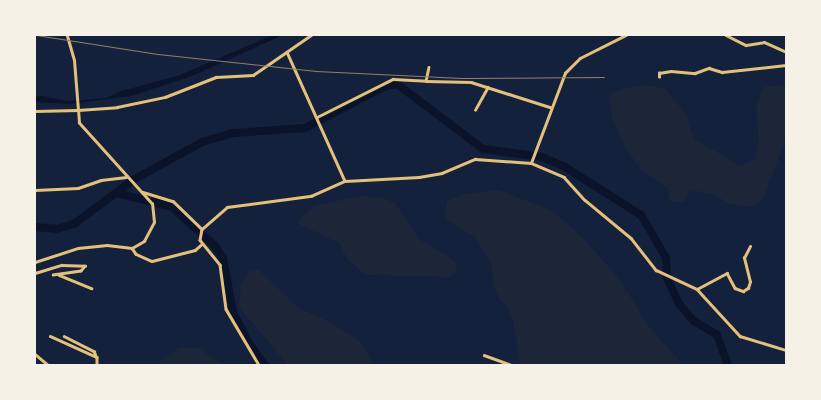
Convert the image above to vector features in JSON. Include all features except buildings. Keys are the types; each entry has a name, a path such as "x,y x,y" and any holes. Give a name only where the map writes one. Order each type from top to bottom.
{"street":[{"path":"35,262 78,248 107,245 132,248 144,241 154,222 152,204 79,122 76,77 67,35"},
{"path":"35,112 117,107 165,97 216,77 254,74 311,35"},
{"path":"531,162 532,154 550,107 573,63 626,35"},
{"path":"726,35 746,45 764,42 786,52"},
{"path":"287,52 345,181"},
{"path":"659,76 659,73 670,71 696,73 709,68 722,72 786,65"},
{"path":"426,80 429,67"},
{"path":"318,118 393,79 471,82 550,107"},
{"path":"475,110 488,87"},
{"path":"202,229 227,207 311,196 345,181 402,179 442,173 475,159 531,162 564,177 585,200 631,238 661,273 697,289 740,336 786,350"},
{"path":"35,190 78,188 101,180 127,178"},
{"path":"142,192 173,201 202,229 203,233 200,240 202,244 217,258 226,309 259,365"},
{"path":"132,248 136,254 152,261 195,250 202,244"},
{"path":"697,289 727,273 735,288 743,291 748,288 744,258 750,246"},
{"path":"35,273 62,265 85,266 81,271 54,276"},
{"path":"58,274 91,288"},
{"path":"50,336 97,358"},
{"path":"64,336 94,351 97,365"},
{"path":"35,354 48,365"},
{"path":"484,355 511,365"}],"shaded area":[{"path":"273,35 283,35 192,76 131,96 71,104 35,102 35,97 42,96 67,101 107,98 118,92 180,75"},
{"path":"786,84 785,141 763,199 752,207 729,204 714,194 691,190 683,203 669,201 668,188 641,170 624,145 612,117 609,94 625,88 646,85 665,89 685,113 694,139 741,166 755,159 759,142 756,107 764,87"},
{"path":"499,190 553,211 585,240 619,279 650,328 683,365 521,365 513,321 507,306 500,300 494,286 492,265 475,237 447,220 445,212 447,201 465,194"},
{"path":"361,196 380,197 395,203 420,240 450,257 457,264 456,272 450,277 366,275 348,260 339,243 299,224 301,217 314,206"},
{"path":"259,270 298,308 328,321 360,341 372,360 371,365 288,365 239,307 241,285 248,272"},
{"path":"179,348 198,348 223,365 155,365"}],"waterway":[{"path":"35,227 56,229 74,224 133,180 202,142 234,133 305,128 383,87 397,84 483,149 542,157 565,167 641,215 666,258 667,278 679,304 694,321 717,335 728,365"},
{"path":"117,193 172,207 216,247 223,258 233,312 248,342 265,365"}],"railway":[{"path":"36,35 158,54 316,71 462,78 604,77"}]}
